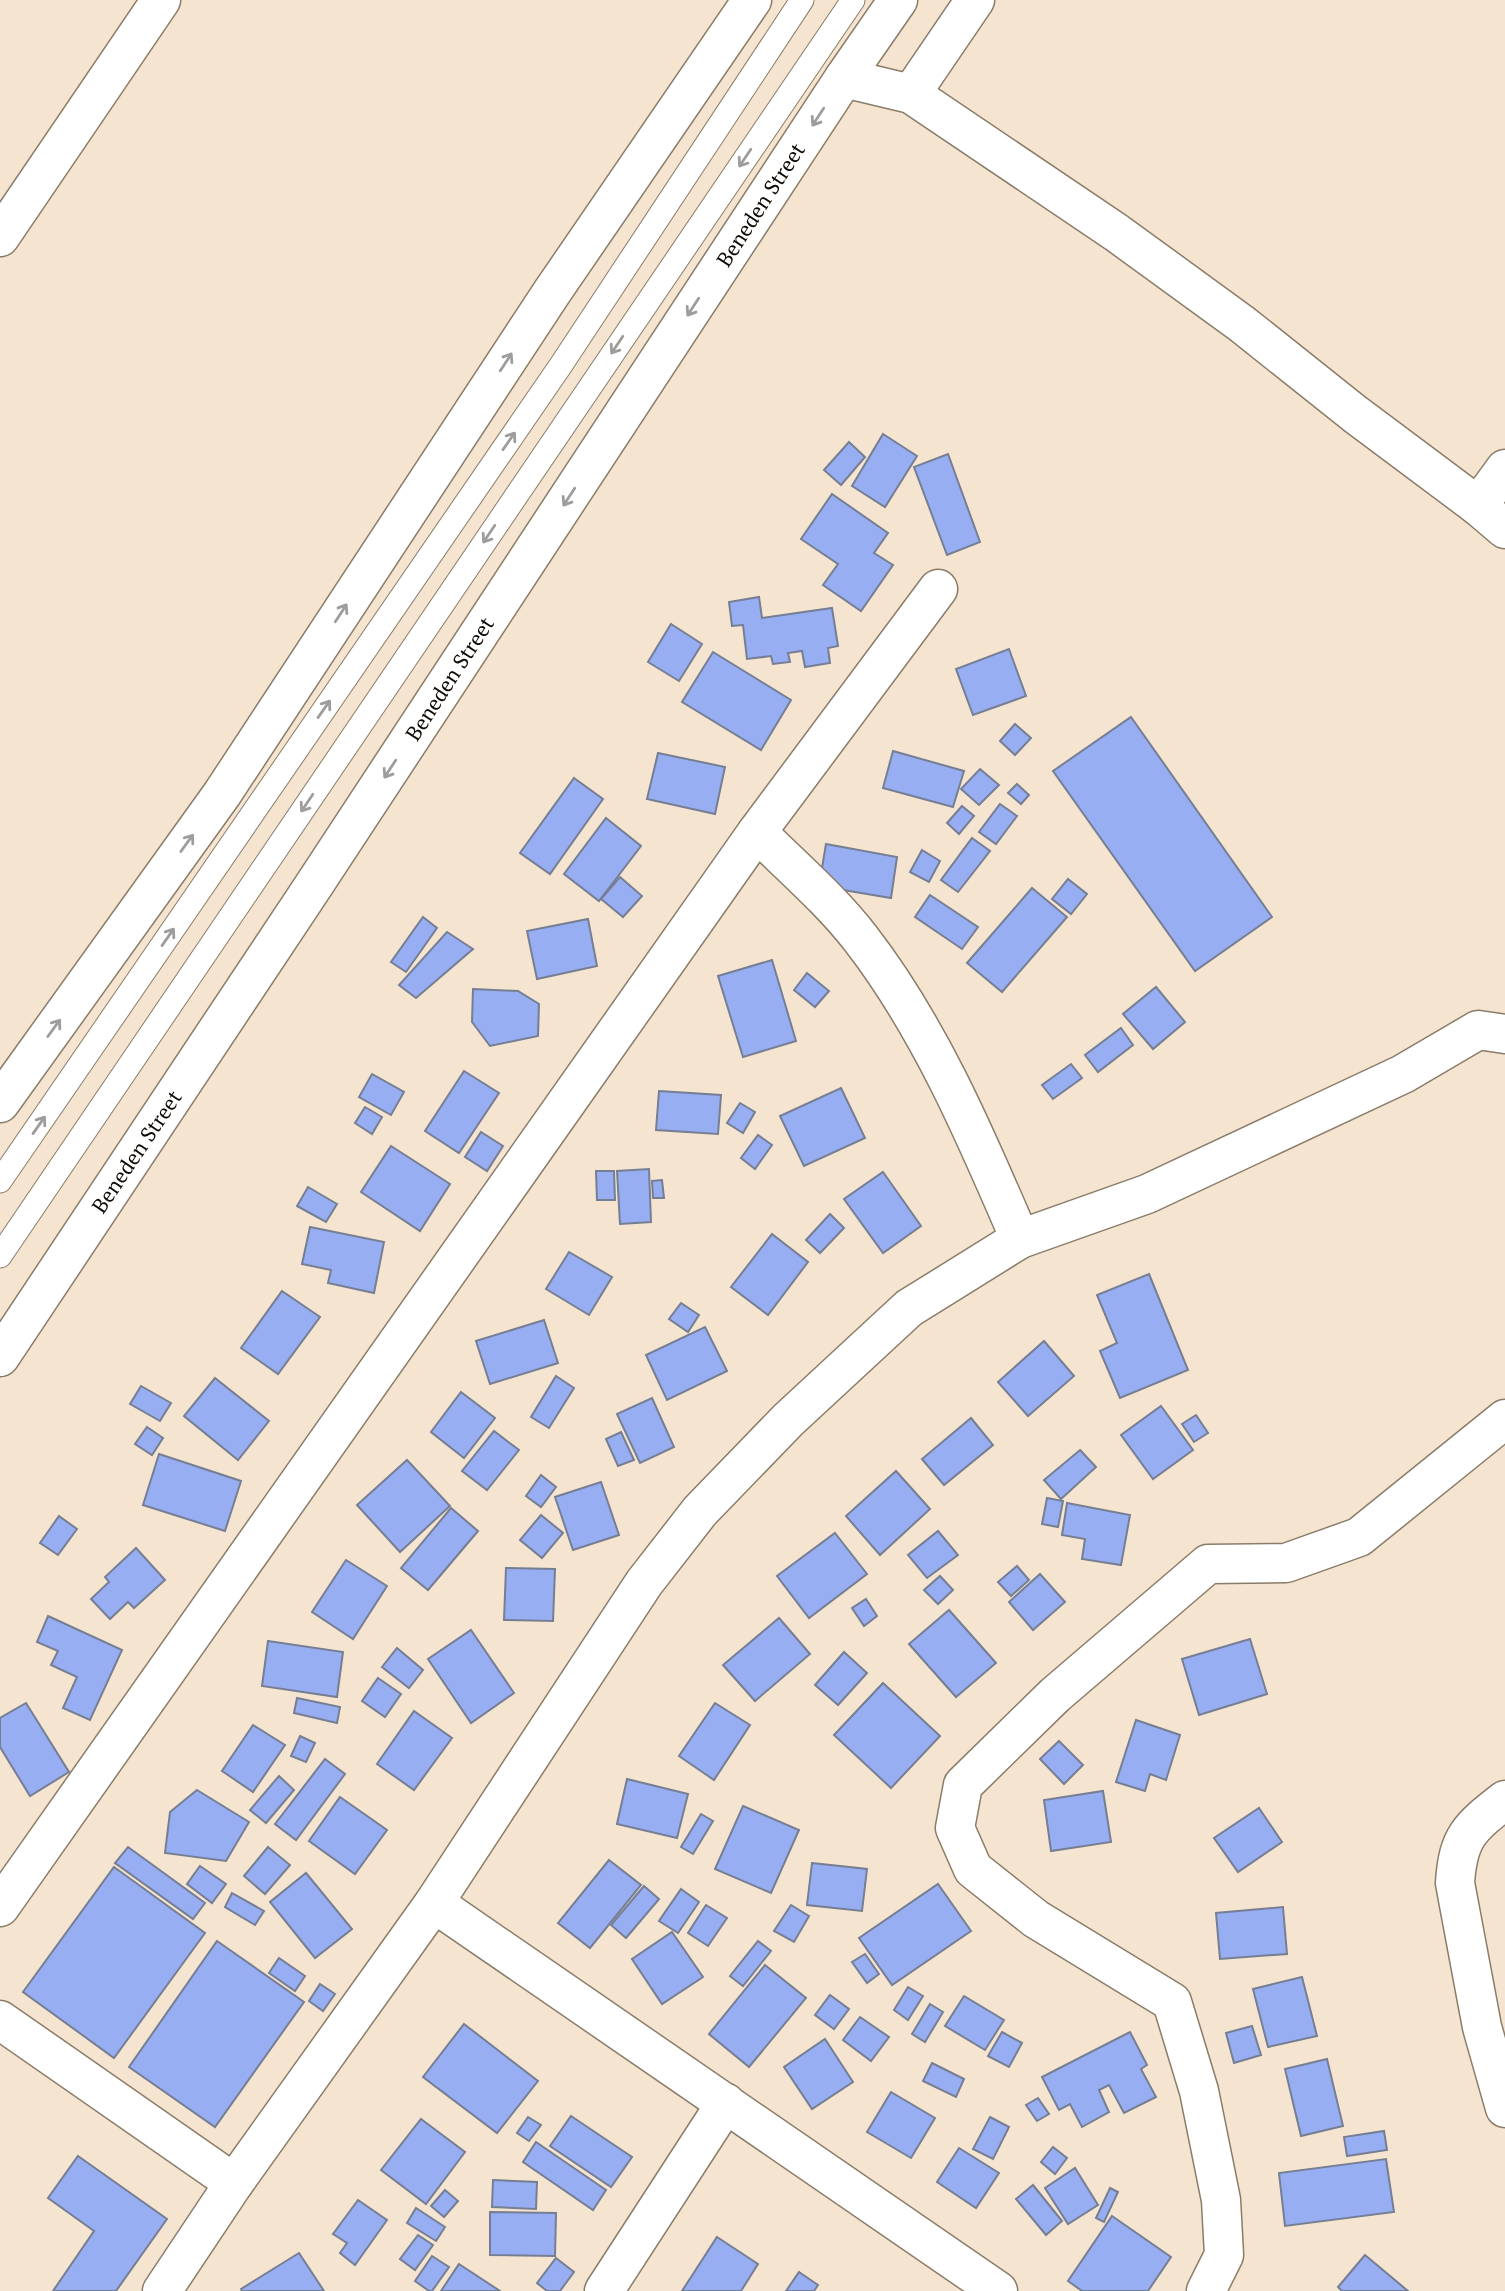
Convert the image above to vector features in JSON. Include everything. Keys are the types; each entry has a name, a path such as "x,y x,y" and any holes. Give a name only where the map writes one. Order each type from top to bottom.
{"street":[{"path":"0,237 161,0"},
{"path":"0,1103 222,794 552,292 752,0"},
{"name":"Beneden Street","path":"0,1357 898,0"},
{"path":"911,94 975,0"},
{"path":"844,78 911,94 1117,233 1242,324 1355,414 1492,517 1505,469"},
{"path":"0,1907 757,832 938,589"},
{"path":"757,832 831,904 888,976 973,1131 1020,1239"},
{"path":"162,2291 234,2183 433,1903 644,1583 700,1511 788,1420 909,1308 1020,1239 1147,1194 1403,1074 1478,1030 1505,1034"},
{"path":"1206,2291 1224,2255 1221,2200 1199,2091 1172,2002 1037,1919 973,1869 955,1828 963,1785 1055,1695 1208,1564 1286,1563 1359,1537 1505,1419"},
{"path":"1505,1800 1477,1822 1464,1838 1456,1864 1455,1883 1482,2027 1505,2108"},
{"path":"433,1903 998,2291"},
{"path":"0,2020 234,2183"},
{"path":"604,2291 726,2103"}],"lane":[{"path":"0,1181 561,365 802,0"},
{"path":"0,1256 853,0"}],"building":[{"path":"883,434 917,456 885,507 852,486"},
{"path":"849,442 865,457 841,485 824,470"},
{"path":"948,454 980,542 947,555 914,467"},
{"path":"832,494 888,533 874,553 893,565 861,611 823,585 838,564 801,539"},
{"path":"759,597 762,618 832,608 838,646 828,648 830,663 805,667 802,651 788,653 790,662 773,664 771,656 747,659 743,625 732,626 729,602"},
{"path":"671,624 702,644 679,681 648,662"},
{"path":"1009,649 1026,696 973,715 956,669"},
{"path":"713,652 791,700 761,750 682,702"},
{"path":"1131,717 1272,917 1195,971 1053,771"},
{"path":"1015,724 1031,738 1015,755 1000,741"},
{"path":"893,751 964,771 953,807 883,788"},
{"path":"658,753 725,767 715,814 647,799"},
{"path":"980,769 999,785 979,805 961,789"},
{"path":"574,778 603,799 550,874 520,853"},
{"path":"1017,784 1029,795 1021,804 1008,793"},
{"path":"1000,804 1017,816 996,844 979,832"},
{"path":"962,806 974,816 959,834 947,823"},
{"path":"606,818 641,846 599,901 564,874"},
{"path":"972,838 990,851 958,892 941,880"},
{"path":"826,844 897,857 891,898 819,886"},
{"path":"922,850 940,861 929,882 910,872"},
{"path":"620,877 642,896 623,917 601,899"},
{"path":"1068,879 1087,894 1071,914 1052,899"},
{"path":"1032,888 1067,917 1002,992 967,963"},
{"path":"930,895 978,927 962,949 915,917"},
{"path":"423,917 437,928 406,972 391,962"},
{"path":"588,919 597,966 537,979 527,931"},
{"path":"447,932 473,949 416,998 399,985"},
{"path":"772,960 796,1041 743,1057 718,976"},
{"path":"807,973 829,991 815,1007 794,990"},
{"path":"1156,987 1185,1022 1153,1049 1123,1014"},
{"path":"473,989 518,991 539,1004 538,1036 490,1046 472,1022"},
{"path":"1121,1028 1133,1045 1098,1072 1085,1055"},
{"path":"1071,1064 1082,1078 1053,1099 1042,1085"},
{"path":"464,1071 499,1093 459,1153 425,1131"},
{"path":"372,1074 404,1092 391,1115 359,1097"},
{"path":"841,1088 865,1138 804,1166 780,1116"},
{"path":"659,1091 721,1095 718,1134 656,1130"},
{"path":"740,1103 755,1112 743,1133 727,1123"},
{"path":"365,1107 382,1117 372,1134 355,1123"},
{"path":"481,1132 503,1146 487,1171 465,1157"},
{"path":"758,1135 772,1145 755,1169 741,1158"},
{"path":"391,1146 450,1184 420,1231 361,1192"},
{"path":"649,1169 651,1222 620,1224 617,1171"},
{"path":"596,1171 614,1171 615,1200 597,1200"},
{"path":"883,1172 921,1226 883,1253 844,1199"},
{"path":"662,1180 664,1198 653,1198 652,1181"},
{"path":"308,1187 337,1204 326,1222 297,1206"},
{"path":"830,1214 844,1228 820,1253 806,1240"},
{"path":"310,1227 384,1242 374,1293 328,1283 331,1270 302,1264"},
{"path":"772,1234 808,1262 768,1315 731,1287"},
{"path":"569,1252 612,1277 589,1315 546,1289"},
{"path":"1149,1274 1188,1370 1120,1398 1100,1351 1117,1343 1097,1295"},
{"path":"282,1291 320,1317 278,1374 241,1348"},
{"path":"681,1303 699,1315 688,1332 669,1319"},
{"path":"544,1320 558,1363 490,1384 476,1341"},
{"path":"705,1327 727,1371 667,1400 646,1355"},
{"path":"1044,1341 1074,1376 1028,1416 998,1382"},
{"path":"556,1376 574,1388 549,1428 531,1417"},
{"path":"215,1378 269,1421 238,1460 184,1416"},
{"path":"141,1386 171,1403 160,1421 130,1404"},
{"path":"461,1392 495,1418 464,1458 431,1432"},
{"path":"652,1398 674,1447 640,1463 617,1414"},
{"path":"1161,1406 1193,1450 1153,1479 1121,1435"},
{"path":"1196,1415 1208,1433 1194,1442 1182,1424"},
{"path":"971,1418 993,1445 944,1485 922,1459"},
{"path":"147,1427 163,1438 152,1455 135,1444"},
{"path":"494,1431 519,1450 487,1490 462,1471"},
{"path":"621,1432 634,1460 618,1466 606,1439"},
{"path":"1080,1450 1096,1467 1061,1499 1044,1480"},
{"path":"159,1454 241,1481 225,1531 143,1505"},
{"path":"407,1460 450,1506 400,1552 357,1505"},
{"path":"896,1471 930,1509 880,1555 846,1516"},
{"path":"541,1475 556,1487 541,1507 526,1496"},
{"path":"601,1482 619,1535 573,1550 555,1497"},
{"path":"1047,1498 1063,1501 1058,1527 1042,1524"},
{"path":"1067,1503 1130,1515 1121,1565 1082,1559 1085,1539 1062,1535"},
{"path":"451,1508 478,1531 428,1590 401,1568"},
{"path":"541,1515 563,1533 542,1558 520,1540"},
{"path":"59,1516 77,1529 58,1555 40,1543"},
{"path":"938,1531 958,1555 927,1578 908,1555"},
{"path":"835,1533 867,1574 809,1618 777,1576"},
{"path":"136,1548 165,1580 134,1608 128,1602 110,1619 91,1599 109,1582 105,1577"},
{"path":"346,1560 387,1586 353,1639 312,1612"},
{"path":"1017,1566 1029,1580 1011,1596 998,1582"},
{"path":"506,1568 555,1569 553,1621 504,1620"},
{"path":"1040,1574 1065,1602 1033,1630 1009,1602"},
{"path":"940,1576 953,1590 938,1604 924,1590"},
{"path":"866,1599 877,1616 864,1626 852,1608"},
{"path":"949,1610 996,1663 956,1697 909,1644"},
{"path":"48,1616 122,1650 90,1720 63,1708 77,1677 51,1665 58,1651 37,1642"},
{"path":"779,1618 810,1654 755,1701 723,1665"},
{"path":"471,1630 514,1693 471,1723 428,1659"},
{"path":"1250,1639 1267,1694 1199,1715 1182,1659"},
{"path":"268,1641 343,1652 337,1697 262,1686"},
{"path":"397,1648 423,1670 409,1688 382,1667"},
{"path":"844,1652 867,1673 838,1705 815,1685"},
{"path":"378,1678 401,1694 385,1717 362,1701"},
{"path":"883,1683 940,1736 891,1788 834,1735"},
{"path":"297,1698 340,1707 337,1723 294,1713"},
{"path":"26,1703 69,1772 30,1796 0,1747 0,1718"},
{"path":"715,1703 750,1725 714,1780 679,1756"},
{"path":"414,1711 452,1738 414,1790 377,1764"},
{"path":"1136,1720 1180,1735 1166,1780 1150,1774 1145,1791 1116,1782"},
{"path":"253,1725 285,1745 253,1792 222,1771"},
{"path":"300,1736 315,1743 306,1762 291,1756"},
{"path":"1059,1741 1083,1765 1064,1784 1040,1759"},
{"path":"325,1759 345,1774 296,1840 275,1824"},
{"path":"279,1776 294,1790 266,1823 250,1810"},
{"path":"627,1779 688,1794 677,1838 617,1824"},
{"path":"197,1790 249,1822 226,1861 165,1853 170,1812"},
{"path":"1103,1791 1111,1842 1051,1851 1044,1800"},
{"path":"340,1797 387,1830 355,1874 309,1841"},
{"path":"743,1806 799,1830 771,1893 715,1869"},
{"path":"1259,1808 1282,1842 1238,1872 1214,1838"},
{"path":"701,1814 713,1821 693,1854 681,1847"},
{"path":"128,1847 205,1903 193,1919 115,1863"},
{"path":"268,1847 290,1865 265,1894 244,1876"},
{"path":"609,1860 641,1885 590,1948 558,1923"},
{"path":"812,1863 867,1869 862,1911 807,1905"},
{"path":"200,1866 226,1884 212,1903 187,1884"},
{"path":"114,1867 205,1933 114,2058 23,1992"},
{"path":"306,1873 352,1929 315,1958 270,1902"},
{"path":"938,1884 971,1931 892,1985 859,1938"},
{"path":"644,1886 659,1899 626,1938 611,1925"},
{"path":"681,1889 699,1902 678,1933 659,1921"},
{"path":"232,1893 264,1911 255,1925 225,1907"},
{"path":"706,1905 727,1918 708,1946 688,1933"},
{"path":"791,1905 809,1916 794,1942 774,1931"},
{"path":"1283,1907 1287,1954 1220,1959 1216,1913"},
{"path":"672,1932 703,1977 662,2004 632,1959"},
{"path":"217,1941 304,2002 215,2127 129,2067"},
{"path":"758,1941 771,1951 743,1986 730,1976"},
{"path":"865,1954 879,1974 867,1983 852,1962"},
{"path":"279,1958 305,1976 295,1991 269,1973"},
{"path":"765,1965 806,1998 749,2067 709,2034"},
{"path":"1302,1977 1317,2036 1268,2047 1253,1989"},
{"path":"320,1984 335,1994 323,2011 309,2001"},
{"path":"908,1987 923,1996 908,2020 894,2010"},
{"path":"830,1995 849,2009 834,2029 815,2015"},
{"path":"964,1996 1004,2020 985,2050 945,2026"},
{"path":"930,2004 943,2012 925,2042 912,2034"},
{"path":"860,2017 889,2037 871,2061 843,2040"},
{"path":"464,2024 538,2081 497,2133 423,2077"},
{"path":"1252,2026 1261,2055 1234,2063 1226,2033"},
{"path":"1002,2032 1022,2043 1009,2067 988,2056"},
{"path":"1130,2032 1147,2065 1141,2069 1156,2097 1124,2113 1109,2085 1099,2090 1109,2112 1082,2127 1070,2104 1059,2110 1042,2077"},
{"path":"825,2039 853,2082 812,2109 784,2067"},
{"path":"1327,2059 1343,2126 1301,2136 1285,2069"},
{"path":"932,2063 964,2079 956,2097 923,2081"},
{"path":"891,2092 935,2118 911,2158 867,2132"},
{"path":"1038,2098 1049,2114 1037,2121 1026,2105"},
{"path":"571,2116 632,2157 611,2187 550,2146"},
{"path":"528,2117 541,2125 529,2141 517,2133"},
{"path":"990,2117 1009,2127 993,2159 973,2149"},
{"path":"421,2119 465,2152 426,2204 381,2170"},
{"path":"1384,2131 1387,2150 1347,2156 1344,2137"},
{"path":"536,2142 606,2190 593,2210 523,2162"},
{"path":"1053,2147 1067,2158 1055,2174 1041,2162"},
{"path":"959,2148 999,2173 976,2208 937,2182"},
{"path":"78,2156 167,2219 116,2291 53,2291 94,2231 48,2198"},
{"path":"1386,2159 1394,2212 1285,2226 1279,2173"},
{"path":"1075,2168 1098,2205 1068,2224 1045,2188"},
{"path":"493,2180 537,2182 536,2209 492,2207"},
{"path":"1033,2185 1062,2221 1046,2235 1016,2199"},
{"path":"1110,2188 1118,2192 1104,2222 1096,2218"},
{"path":"445,2190 458,2201 444,2217 431,2206"},
{"path":"358,2200 387,2220 355,2265 340,2253 347,2243 333,2234"},
{"path":"416,2208 445,2227 436,2241 407,2223"},
{"path":"490,2212 556,2213 555,2256 490,2255"},
{"path":"1112,2216 1171,2257 1148,2291 1082,2291 1068,2281"},
{"path":"418,2235 433,2245 415,2270 400,2259"},
{"path":"717,2237 758,2264 741,2291 682,2291"},
{"path":"299,2253 324,2291 242,2291 241,2289"},
{"path":"1365,2255 1408,2291 1342,2291 1338,2287"},
{"path":"432,2256 449,2267 432,2291 429,2291 415,2281"},
{"path":"556,2258 574,2272 560,2291 547,2291 537,2283"},
{"path":"459,2264 500,2291 441,2291"},
{"path":"799,2272 818,2285 814,2291 786,2291"}]}
